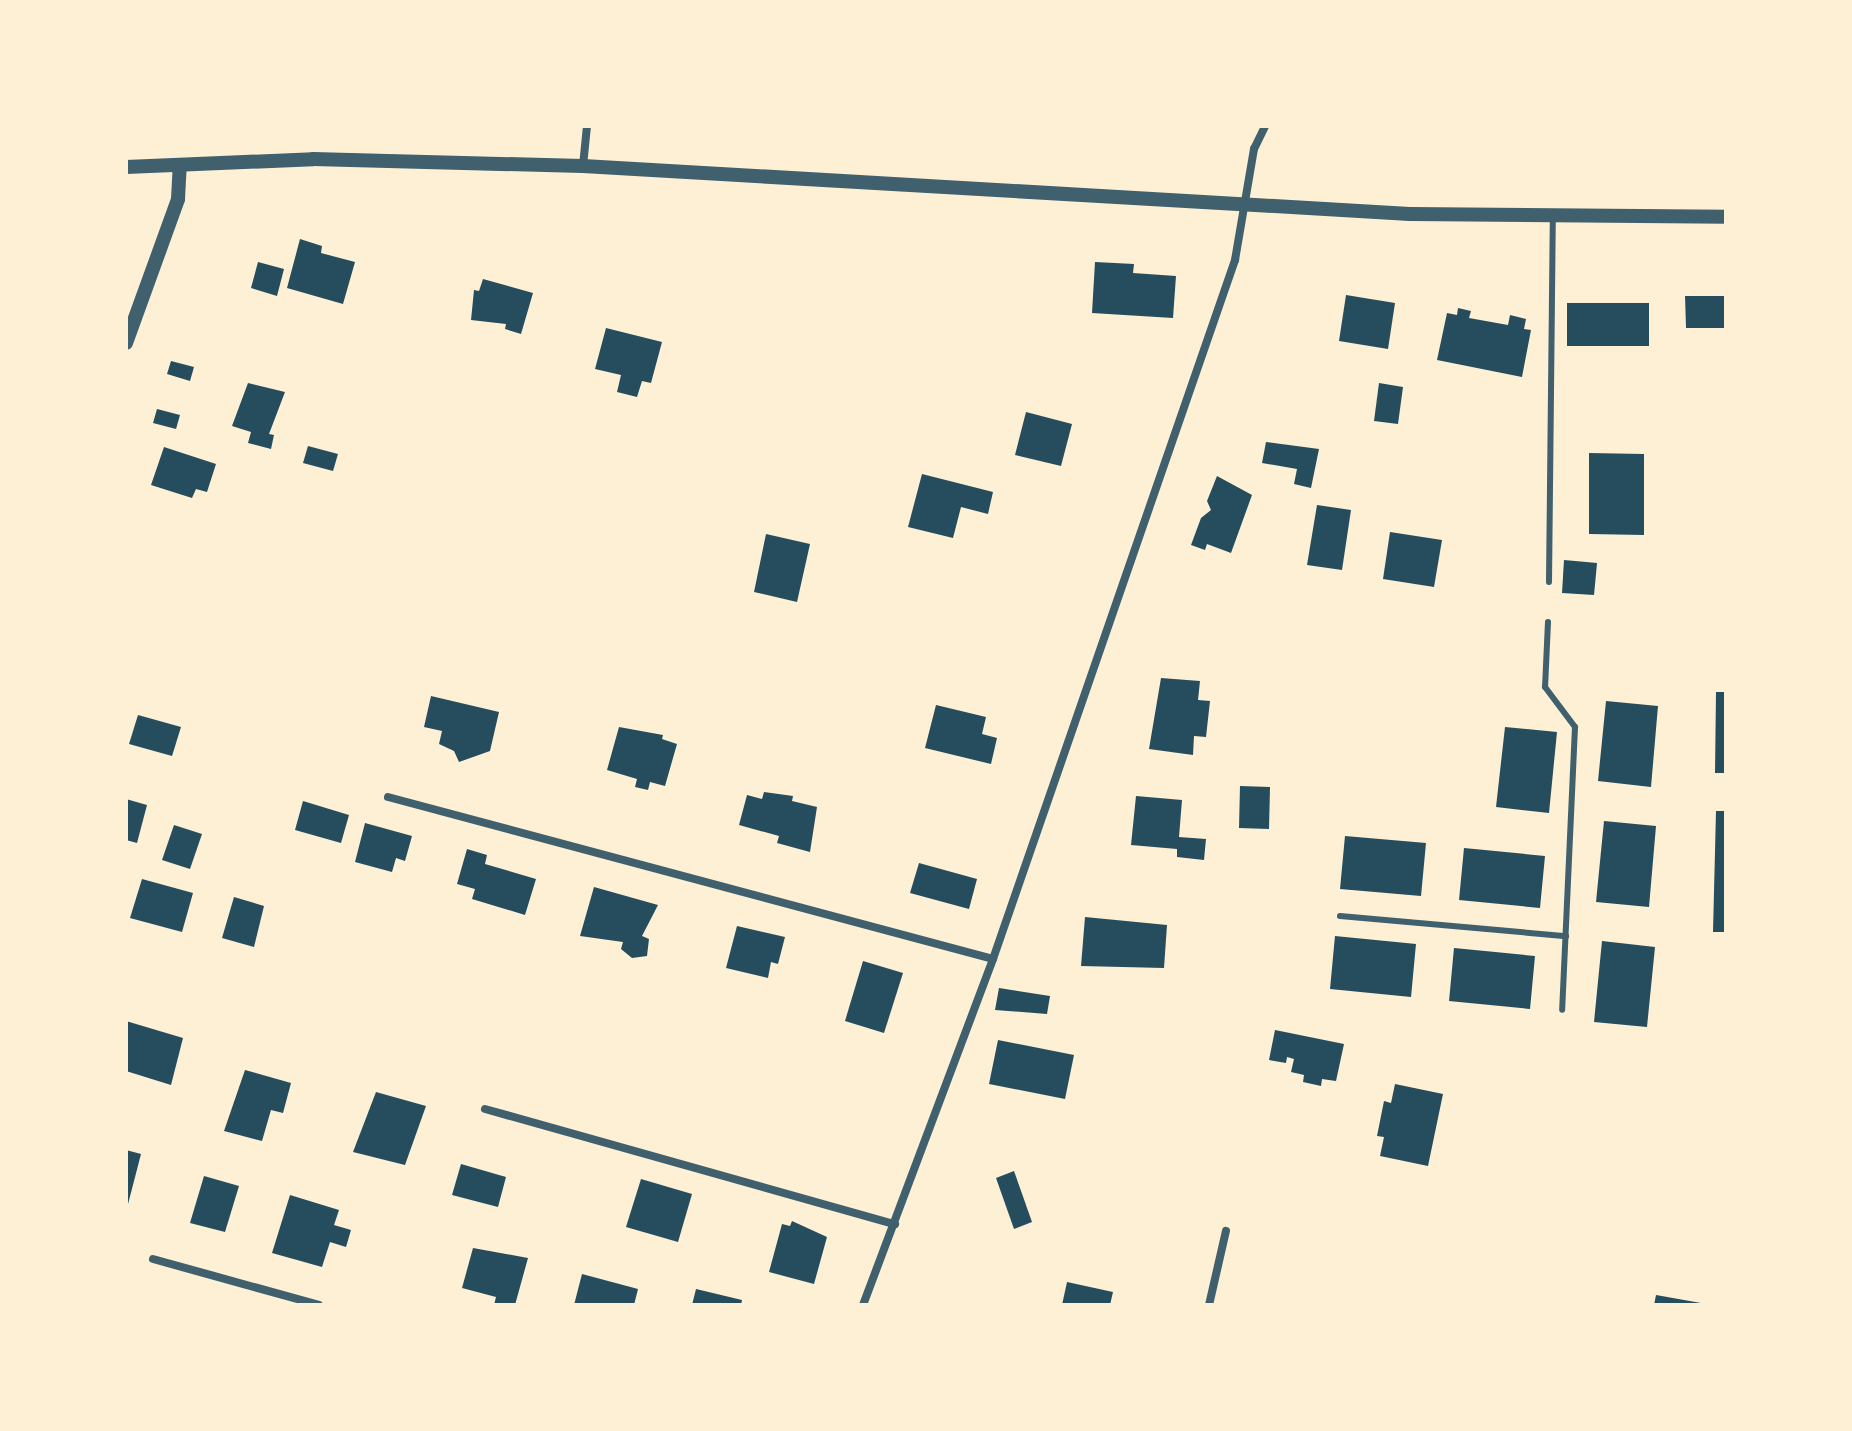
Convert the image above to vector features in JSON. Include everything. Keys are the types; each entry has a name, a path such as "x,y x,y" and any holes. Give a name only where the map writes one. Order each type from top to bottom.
{"street":[{"path":"583,166 587,126"},
{"path":"863,1305 993,959 1235,260 1247,207 1254,149 1265,126"},
{"path":"126,167 313,159 583,166 1247,207 1553,218 1726,217"},
{"path":"126,343 178,199 180,165"},
{"path":"388,797 993,959"},
{"path":"485,1109 895,1224"},
{"path":"1209,1305 1226,1231"},
{"path":"153,1259 319,1305"}],"lane":[{"path":"1549,582 1553,218"},
{"path":"1548,622 1545,687 1575,727 1562,1010"},
{"path":"1340,916 1566,936"}],"building":[{"path":"300,239 322,246 321,253 355,262 343,304 287,288"},
{"path":"258,262 284,269 277,296 251,288"},
{"path":"1095,262 1134,264 1133,273 1176,276 1173,318 1092,313"},
{"path":"483,279 533,293 521,334 505,329 506,324 471,320 474,290 479,291"},
{"path":"1346,295 1395,303 1388,349 1339,341"},
{"path":"1685,296 1726,296 1726,328 1686,328"},
{"path":"1567,303 1649,303 1649,346 1567,346"},
{"path":"1458,308 1471,311 1469,318 1508,325 1510,315 1526,319 1524,329 1531,330 1522,377 1437,360 1447,313 1457,315"},
{"path":"606,328 662,342 651,383 642,381 637,397 617,392 621,375 595,369"},
{"path":"171,361 194,367 190,381 167,374"},
{"path":"248,383 285,392 269,434 274,435 271,449 248,443 251,432 232,426"},
{"path":"1379,383 1403,387 1398,424 1374,421"},
{"path":"157,409 180,415 176,429 153,423"},
{"path":"1026,412 1072,424 1061,466 1015,455"},
{"path":"1266,442 1319,449 1311,488 1294,484 1297,469 1262,463"},
{"path":"308,446 338,454 333,471 303,463"},
{"path":"164,447 216,464 207,492 196,489 192,498 151,485"},
{"path":"1589,453 1644,454 1644,535 1589,534"},
{"path":"922,474 993,492 988,514 961,507 953,538 908,527"},
{"path":"1217,476 1252,495 1231,553 1207,544 1205,550 1191,545 1201,518 1211,510 1207,501"},
{"path":"1317,505 1351,510 1342,570 1307,565"},
{"path":"1390,532 1442,540 1434,587 1383,579"},
{"path":"766,534 810,544 797,602 754,592"},
{"path":"1564,560 1597,563 1594,595 1562,593"},
{"path":"1161,678 1200,681 1198,700 1210,701 1206,737 1194,736 1193,755 1149,749"},
{"path":"1716,692 1726,692 1726,773 1715,773"},
{"path":"431,696 499,712 490,751 459,762 454,751 439,744 442,731 424,727"},
{"path":"1606,701 1658,706 1651,787 1598,781"},
{"path":"936,705 986,717 982,734 997,738 991,764 925,748"},
{"path":"138,715 181,727 172,756 129,744"},
{"path":"619,727 663,735 662,739 677,744 665,786 650,782 648,790 635,787 637,779 607,770"},
{"path":"1505,727 1557,732 1549,813 1496,807"},
{"path":"1240,786 1270,787 1269,829 1239,828"},
{"path":"764,792 793,796 792,801 817,807 810,852 777,843 779,836 739,825 747,795 762,799"},
{"path":"1136,796 1182,800 1179,837 1206,839 1204,860 1177,857 1177,849 1131,845"},
{"path":"126,799 147,805 137,843 126,840"},
{"path":"303,801 349,815 341,843 295,830"},
{"path":"1716,811 1726,811 1726,932 1713,932"},
{"path":"1604,821 1656,826 1649,907 1596,902"},
{"path":"365,823 412,836 405,861 396,858 392,872 355,862"},
{"path":"174,825 202,834 190,869 162,860"},
{"path":"1345,836 1426,843 1421,896 1340,889"},
{"path":"1464,848 1545,856 1540,908 1459,900"},
{"path":"467,849 487,855 485,864 536,879 525,915 472,899 475,889 457,884"},
{"path":"919,863 977,879 969,909 910,893"},
{"path":"142,879 193,893 182,932 130,918"},
{"path":"594,887 658,905 642,936 649,939 647,956 632,958 621,949 623,942 580,936"},
{"path":"234,897 264,906 254,947 222,938"},
{"path":"1085,917 1167,925 1164,968 1081,966"},
{"path":"737,926 785,937 778,964 771,962 768,978 726,968"},
{"path":"1335,936 1416,944 1411,997 1330,989"},
{"path":"1602,941 1655,947 1647,1027 1594,1022"},
{"path":"1454,948 1535,956 1530,1009 1449,1001"},
{"path":"863,961 903,973 884,1033 845,1021"},
{"path":"999,988 1050,996 1047,1014 995,1010"},
{"path":"126,1021 183,1038 171,1085 126,1071"},
{"path":"1275,1030 1344,1044 1336,1081 1322,1079 1321,1086 1303,1082 1304,1075 1291,1072 1294,1059 1287,1057 1286,1063 1269,1060"},
{"path":"998,1040 1074,1055 1065,1099 989,1084"},
{"path":"245,1070 291,1083 283,1113 271,1110 262,1141 224,1131"},
{"path":"1395,1084 1443,1094 1428,1166 1380,1156 1384,1137 1377,1136 1384,1101 1391,1103"},
{"path":"376,1092 426,1106 405,1165 353,1152"},
{"path":"126,1150 141,1154 127,1208 126,1208"},
{"path":"461,1164 506,1177 498,1207 452,1195"},
{"path":"1014,1171 1032,1222 1014,1229 996,1178"},
{"path":"204,1176 239,1186 225,1232 190,1223"},
{"path":"641,1179 692,1194 678,1242 626,1227"},
{"path":"290,1195 339,1210 334,1225 351,1230 346,1247 330,1242 322,1267 272,1253"},
{"path":"792,1221 827,1237 814,1284 769,1272 782,1224 790,1226"},
{"path":"473,1248 528,1258 515,1305 494,1305 496,1297 462,1288"},
{"path":"582,1274 638,1289 634,1305 574,1305"},
{"path":"1067,1282 1113,1292 1110,1305 1062,1305"},
{"path":"696,1289 742,1300 741,1305 692,1305"},
{"path":"1656,1295 1701,1303 1701,1305 1654,1305"}]}
